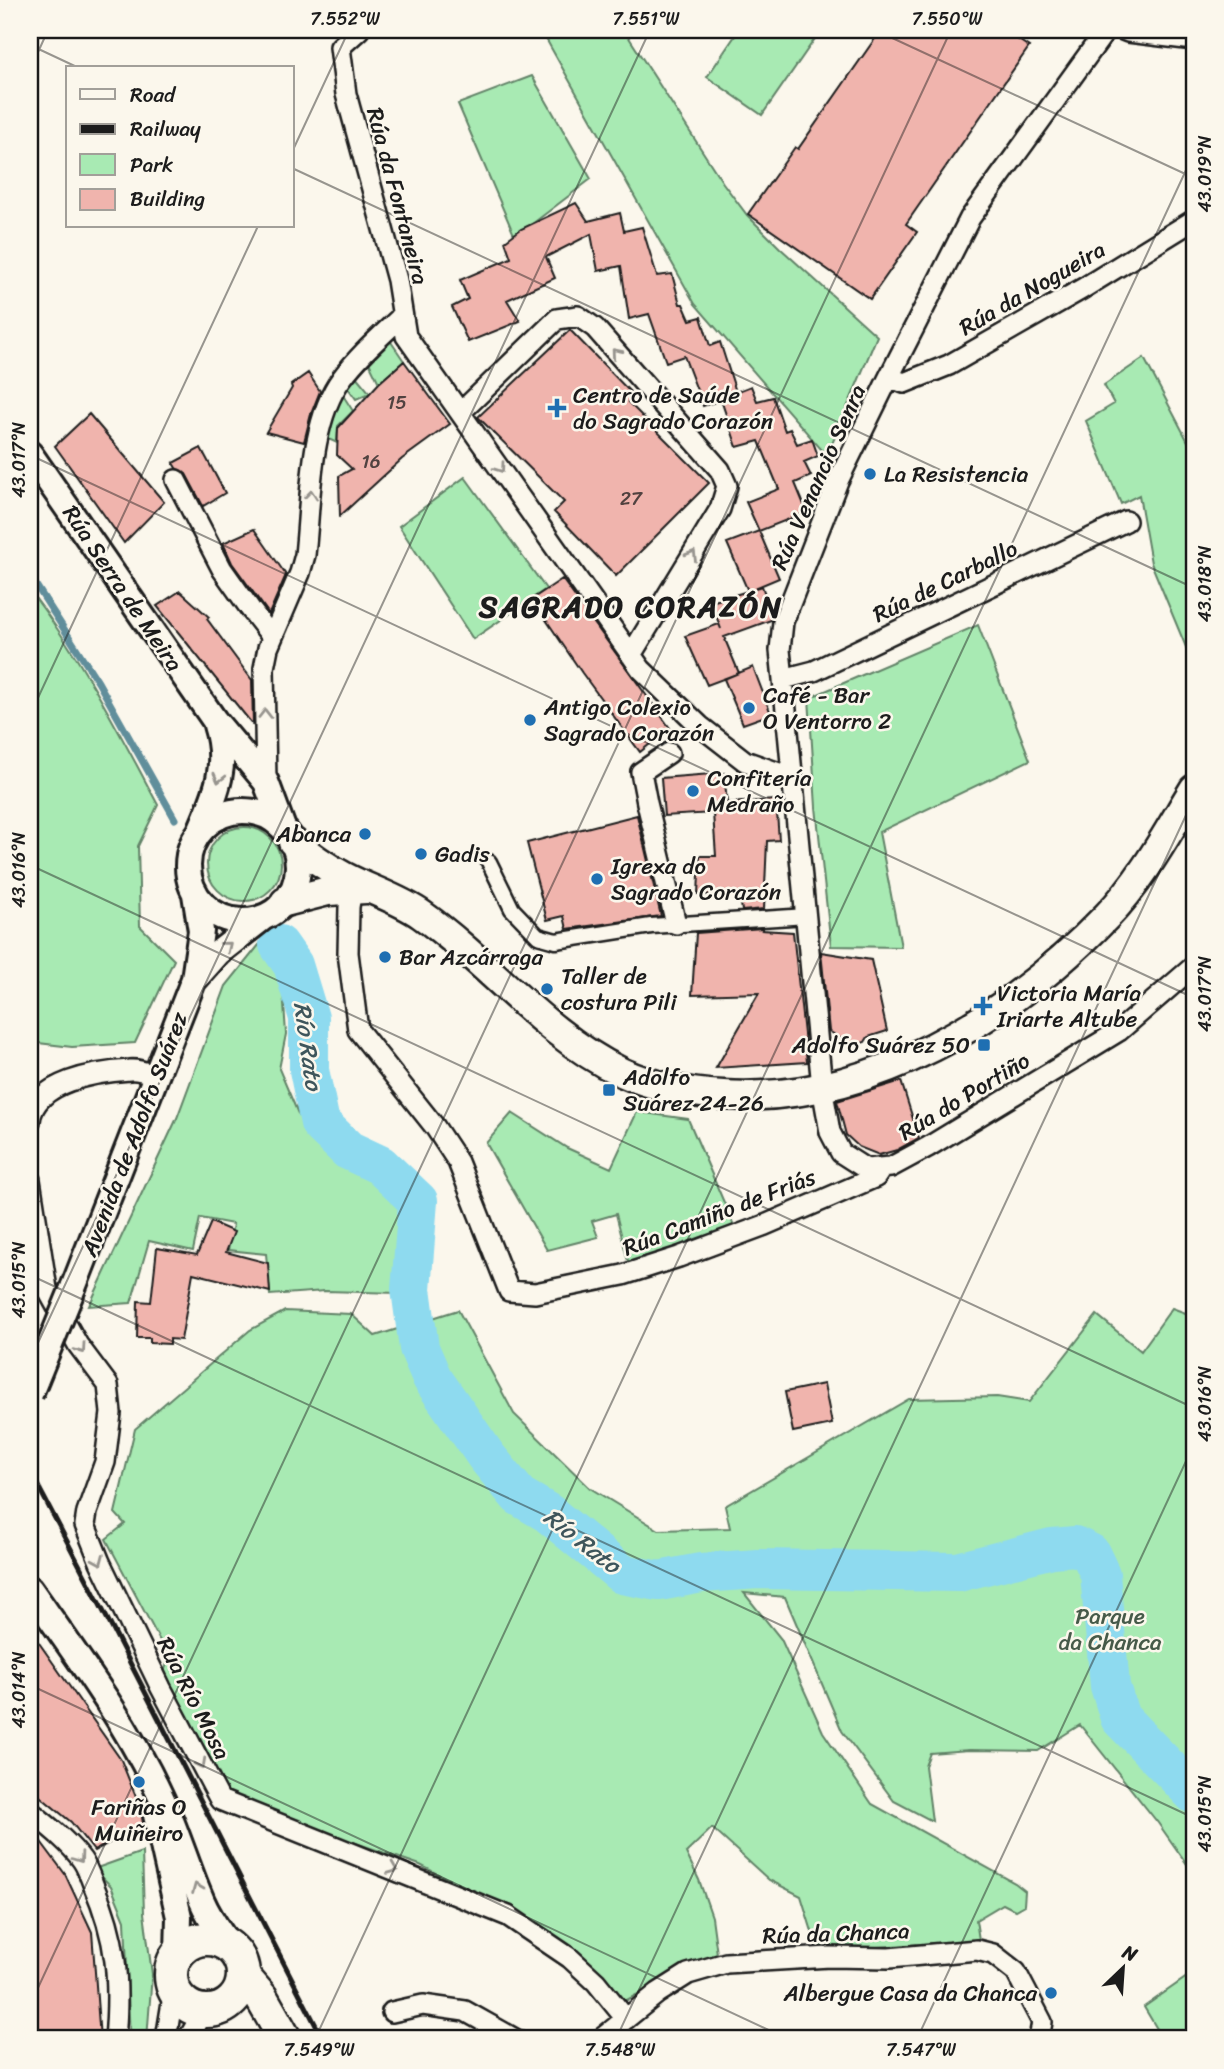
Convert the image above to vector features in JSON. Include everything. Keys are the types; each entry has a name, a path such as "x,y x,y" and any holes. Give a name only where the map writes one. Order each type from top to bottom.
{"main road":[{"path":"288,835 321,863 364,890 422,915 452,937 541,1018 582,1050 620,1071 662,1087 703,1094 774,1095 822,1087 896,1063 940,1043 1023,991 1108,915 1140,877 1194,789"},
{"name":"Avenida de Adolfo Suárez","path":"274,910 320,892 364,890"},
{"path":"214,2009 237,1994 243,1976 240,1960 230,1947 212,1939 203,1939 178,1952 171,1970 174,1990 186,2005 249,2016 277,2039"},
{"path":"243,1976 261,1997 285,2039"}],"street":[{"name":"Rúa da Fontaneira","path":"266,782 264,668 268,648 305,555 318,432 332,393 341,379 364,352 402,316 397,280 346,94 340,47 359,30"},
{"name":"Rúa Venancio Senra","path":"822,1087 780,650 783,622 838,481 971,218 1106,30"},
{"path":"1123,30 1194,40"},
{"name":"Rúa da Nogueira","path":"889,377 904,383 939,370 1082,289 1194,220"},
{"path":"402,316 406,336 641,669 699,726 745,761 793,778"},
{"path":"461,412 557,320 578,316 595,328 720,470 727,486 720,509 631,655"},
{"name":"Rúa Serra de Meira","path":"30,454 215,721 266,782 288,835"},
{"path":"176,480 222,569 272,637"},
{"name":"Rúa de Carballo","path":"783,679 814,671 1126,521"},
{"name":"Rúa Serra de Meira","path":"199,833 215,794 223,763 222,744 215,721"},
{"path":"669,753 641,772 676,924"},
{"path":"240,811 256,812 270,818 288,835 298,857 298,873 294,889 274,910 248,921 233,920 218,916 205,907 195,894 189,879 191,847 199,833 213,819 240,811"},
{"path":"489,862 512,909 538,936 556,942 651,926 807,916"},
{"name":"Rúa Camiño de Friás","path":"364,890 349,907 348,953 358,1030 435,1127 458,1162 509,1291 535,1293 623,1275 679,1257 765,1225 876,1177 882,1168"},
{"name":"Avenida de Adolfo Suárez","path":"30,1394 194,979 201,931 195,894"},
{"name":"Avenida de Adolfo Suárez","path":"194,979 218,953 274,910"},
{"name":"Rúa do Portiño","path":"822,1087 830,1132 841,1153 866,1169 891,1167 1119,1031 1194,967"},
{"path":"30,1121 30,1115 45,1094 67,1080 130,1070 157,1076"},
{"name":"Rúa Río Mosa","path":"30,1181 47,1289 78,1345 108,1385 111,1413 105,1462 85,1525 161,1688 220,1800 508,1916 570,1958 596,1982 626,2019"},
{"path":"30,1589 104,1695 143,1764 180,1840 203,1904 230,1947"},
{"path":"143,1764 179,1917 178,1952"},
{"path":"30,1811 63,1839 83,1861 99,1897 114,1948 118,1989 115,2039"},
{"name":"Rúa da Chanca","path":"601,2039 658,1993 688,1974 726,1963 830,1957 889,1958 977,1950 993,1954 1016,1972 1042,2022 1040,2039"},
{"path":"166,2039 174,1990"},
{"path":"391,2012 423,2005 465,2011 515,2039"},
{"path":"188,2039 214,2009"}],"green space":[{"path":"541,30 630,30 626,33 723,183 747,215 877,336 827,456 695,304"},
{"path":"739,30 821,30 762,115 707,77"},
{"path":"532,76 591,179 515,237 458,104"},
{"path":"385,333 404,361 379,383 364,352"},
{"path":"1144,358 1194,453 1194,642 1188,652 1151,563 1139,495 1121,504 1086,421 1114,404 1104,385"},
{"path":"350,369 370,393 356,399 341,378"},
{"path":"337,386 353,411 338,426 337,443 324,437"},
{"path":"465,477 546,589 473,639 399,526"},
{"path":"30,591 83,668 158,805 138,846 140,926 174,960 135,1043 72,1047 30,1042"},
{"path":"978,625 1030,760 879,832 901,947 831,946 816,807 809,698"},
{"path":"244,827 265,833 275,843 281,864 275,885 265,895 244,901 223,895 213,885 207,864 213,843 223,833"},
{"path":"263,940 278,952 281,959 286,1034 279,1069 299,1116 392,1182 410,1204 398,1293 325,1291 270,1295 266,1254 228,1250 233,1224 200,1218 193,1251 149,1241 131,1303 89,1306 177,1118 226,986"},
{"path":"637,1112 688,1119 735,1228 629,1265 616,1214 592,1221 598,1237 547,1250 486,1143 512,1113 567,1148 611,1168"},
{"name":"Parque da Chanca","path":"1172,1308 1194,1316 1194,1874 1158,1823 1080,1725 1038,1751 969,1750 930,1753 925,1766 932,1821 894,1801 842,1731 785,1597 744,1593 781,1639 823,1732 872,1804 1025,1891 1024,1905 1015,1910 1003,1904 976,1920 979,1940 818,1951 801,1896 769,1880 712,1828 686,1853 712,1917 718,1961 700,1961 625,2001 583,1964 515,1913 420,1865 228,1799 163,1675 169,1658 106,1539 125,1524 115,1513 135,1429 250,1330 285,1311 351,1314 375,1336 458,1310 514,1414 590,1488 659,1530 730,1528 725,1506 909,1399 997,1397 1029,1402 1097,1315 1141,1351"},
{"path":"142,1852 144,1913 152,1974 147,2039 130,2039 125,1920 111,1886 94,1869"},
{"path":"1194,1972 1194,2039 1163,2039 1144,2007"}],"building":[{"path":"881,30 1004,30 1029,47 906,224 917,232 870,299 748,214 795,147 798,149"},
{"path":"576,203 588,221 620,213 624,231 642,227 657,276 672,274 680,304 683,304 690,320 701,317 710,346 720,342 736,392 751,386 757,401 773,397 785,431 790,429 797,444 812,439 818,456 804,462 811,476 795,483 807,512 759,531 746,502 779,489 759,441 737,447 721,400 703,406 684,356 666,362 649,314 629,319 621,266 598,271 591,234 546,257 555,278 507,300 520,321 468,342 452,307 468,299 460,280 511,258 505,241 521,229"},
{"path":"570,330 634,396 628,402 709,483 616,576 554,512 564,502 478,417"},
{"path":"404,361 450,424 402,459 340,516 339,476 352,469 337,455 338,428 379,383"},
{"path":"308,373 320,391 304,442 266,432 292,388 291,385"},
{"path":"89,414 164,502 124,543 55,446"},
{"path":"201,448 225,493 203,506 186,474 173,463"},
{"path":"254,529 286,575 269,614 232,563 223,543"},
{"path":"759,531 779,578 755,588 762,586 772,615 771,620 724,637 739,673 707,685 685,636 719,624 721,629 711,602 748,591 727,543"},
{"path":"562,579 670,728 640,752 532,599"},
{"path":"180,591 209,617 207,619 252,680 253,725 157,606"},
{"path":"753,667 771,714 743,724 724,679"},
{"path":"724,773 727,803 776,800 779,840 767,841 764,909 742,911 740,896 698,894 700,856 716,856 713,813 664,816 661,778"},
{"name":"Igrexa do Sagrado Corazón","path":"637,815 661,916 567,929 564,916 547,920 527,843"},
{"path":"763,928 762,930 793,932 807,1062 716,1068 759,993 692,995 696,933"},
{"path":"821,952 871,960 887,1031 852,1046 829,1031"},
{"path":"901,1081 919,1138 897,1150 879,1155 859,1147 846,1135 837,1101"},
{"path":"211,1222 234,1232 226,1252 268,1263 270,1292 193,1273 181,1340 170,1339 170,1344 150,1343 150,1338 137,1338 138,1301 151,1302 157,1248 197,1255"},
{"path":"824,1384 832,1424 793,1432 785,1392"},
{"path":"30,1630 121,1760 142,1812 143,1825 94,1851 71,1822 30,1788"},
{"path":"30,1827 65,1874 92,1932 100,2039 30,2039"}],"waterway":[{"name":"Río Rato","path":"30,576 98,682 175,819"},
{"name":"Río Rato","path":"279,945 293,965 309,1018 309,1070 320,1123 348,1150 380,1165 418,1201 411,1289 419,1348 432,1378 486,1456 519,1496 548,1513 622,1574 659,1581 701,1573 758,1569 958,1572 1052,1548 1075,1546 1090,1553 1100,1574 1110,1686 1120,1718 1194,1794"}],"railway":[{"path":"30,1471 323,2039"}],"place":[{"name":"Centro de Saúde do Sagrado Corazón","path":"557,408"},
{"name":"La Resistencia","path":"870,474"},
{"name":"Café - Bar O Ventorro 2","path":"749,708"},
{"name":"Antigo Colexio Sagrado Corazón","path":"530,720"},
{"name":"Confitería Medraño","path":"693,791"},
{"name":"Abanca","path":"365,834"},
{"name":"Gadis","path":"421,854"},
{"name":"Igrexa do Sagrado Corazón","path":"597,879"},
{"name":"Bar Azcárraga","path":"385,957"},
{"name":"Taller de costura Pili","path":"547,989"},
{"name":"Victoria María Iriarte Altube","path":"983,1006"},
{"name":"Adolfo Suárez 50","path":"984,1045"},
{"name":"Adolfo Suárez 24-26","path":"609,1090"},
{"name":"Fariñas O Muiñeiro","path":"139,1782"},
{"name":"Albergue Casa da Chanca","path":"1051,1993"}],"district":[{"name":"SAGRADO CORAZÓN","path":"631,607"}]}
